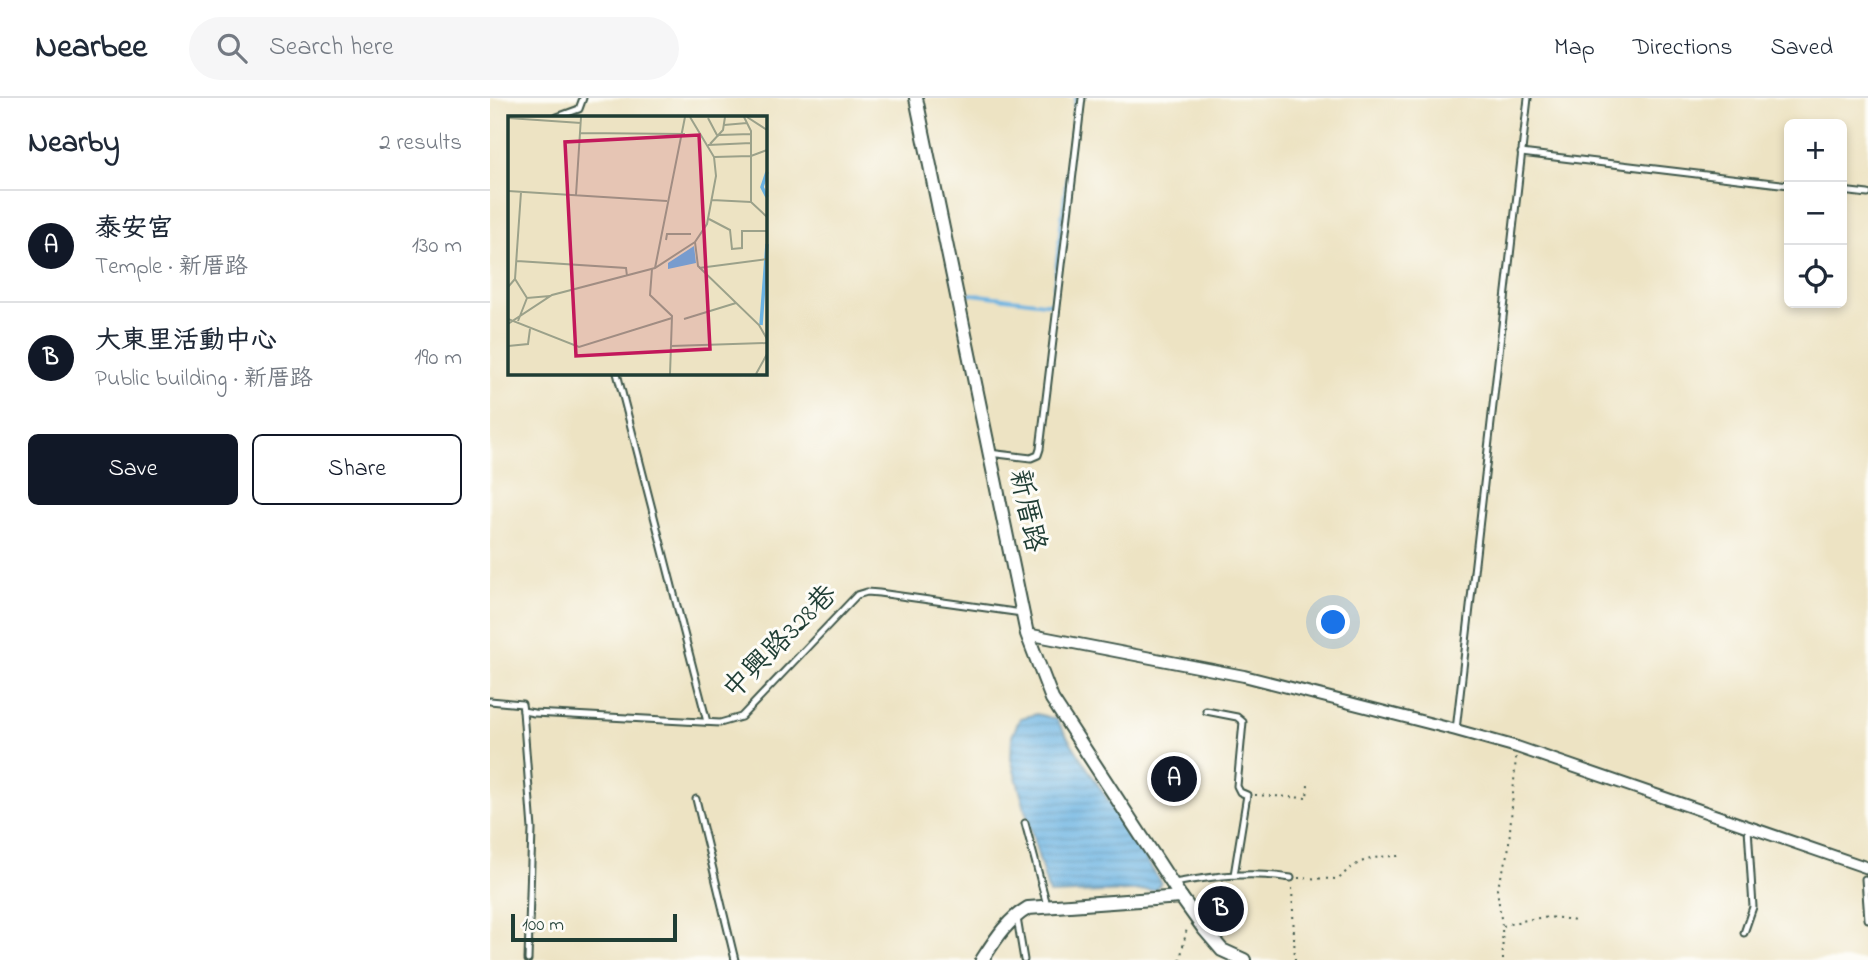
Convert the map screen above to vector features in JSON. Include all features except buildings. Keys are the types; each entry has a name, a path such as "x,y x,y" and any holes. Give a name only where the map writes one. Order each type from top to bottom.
{"street":[{"name":"新厝路","path":"916,98 1027,634 1052,699 1181,897 1222,950 1244,960"},
{"path":"1027,634 1244,676 1517,747 1748,828 1866,873"},
{"path":"982,960 1000,932 1016,915 1028,908 1181,897"}],"lane":[{"path":"560,116 579,109 583,98"},
{"path":"989,453 1031,458 1038,455 1040,449 1082,98"},
{"path":"1456,730 1528,98"},
{"path":"1521,153 1784,183"},
{"path":"1847,192 1868,194"},
{"path":"617,374 707,723"},
{"name":"中興路328巷","path":"490,701 522,704 523,711 720,723 741,717 857,595 867,592 1022,613"},
{"path":"523,711 532,829 528,960"},
{"path":"1206,711 1237,717 1243,722 1237,786 1240,792 1247,795 1234,875"},
{"path":"696,799 735,960"},
{"path":"1026,823 1047,905"},
{"path":"1744,933 1754,907 1748,828"},
{"path":"1174,883 1263,873 1291,878"},
{"path":"1866,873 1868,919"},
{"path":"1016,915 1024,960"}],"path":[{"path":"1503,960 1497,889 1508,855 1517,747"},
{"path":"1247,795 1307,798 1308,785"},
{"path":"1295,960 1291,878 1339,879 1350,866 1380,856 1399,856"},
{"path":"1180,960 1189,909"},
{"path":"1502,926 1524,920 1565,917 1577,922"}],"water":[{"path":"1037,714 1056,719 1161,883 1155,890 1049,894 1011,759 1012,736 1020,718"}],"waterway":[{"path":"966,296 972,294 1052,304 1076,98"}],"place":[{"name":"泰安宮","path":"1174,779"},
{"name":"大東里活動中心","path":"1221,909"}]}
